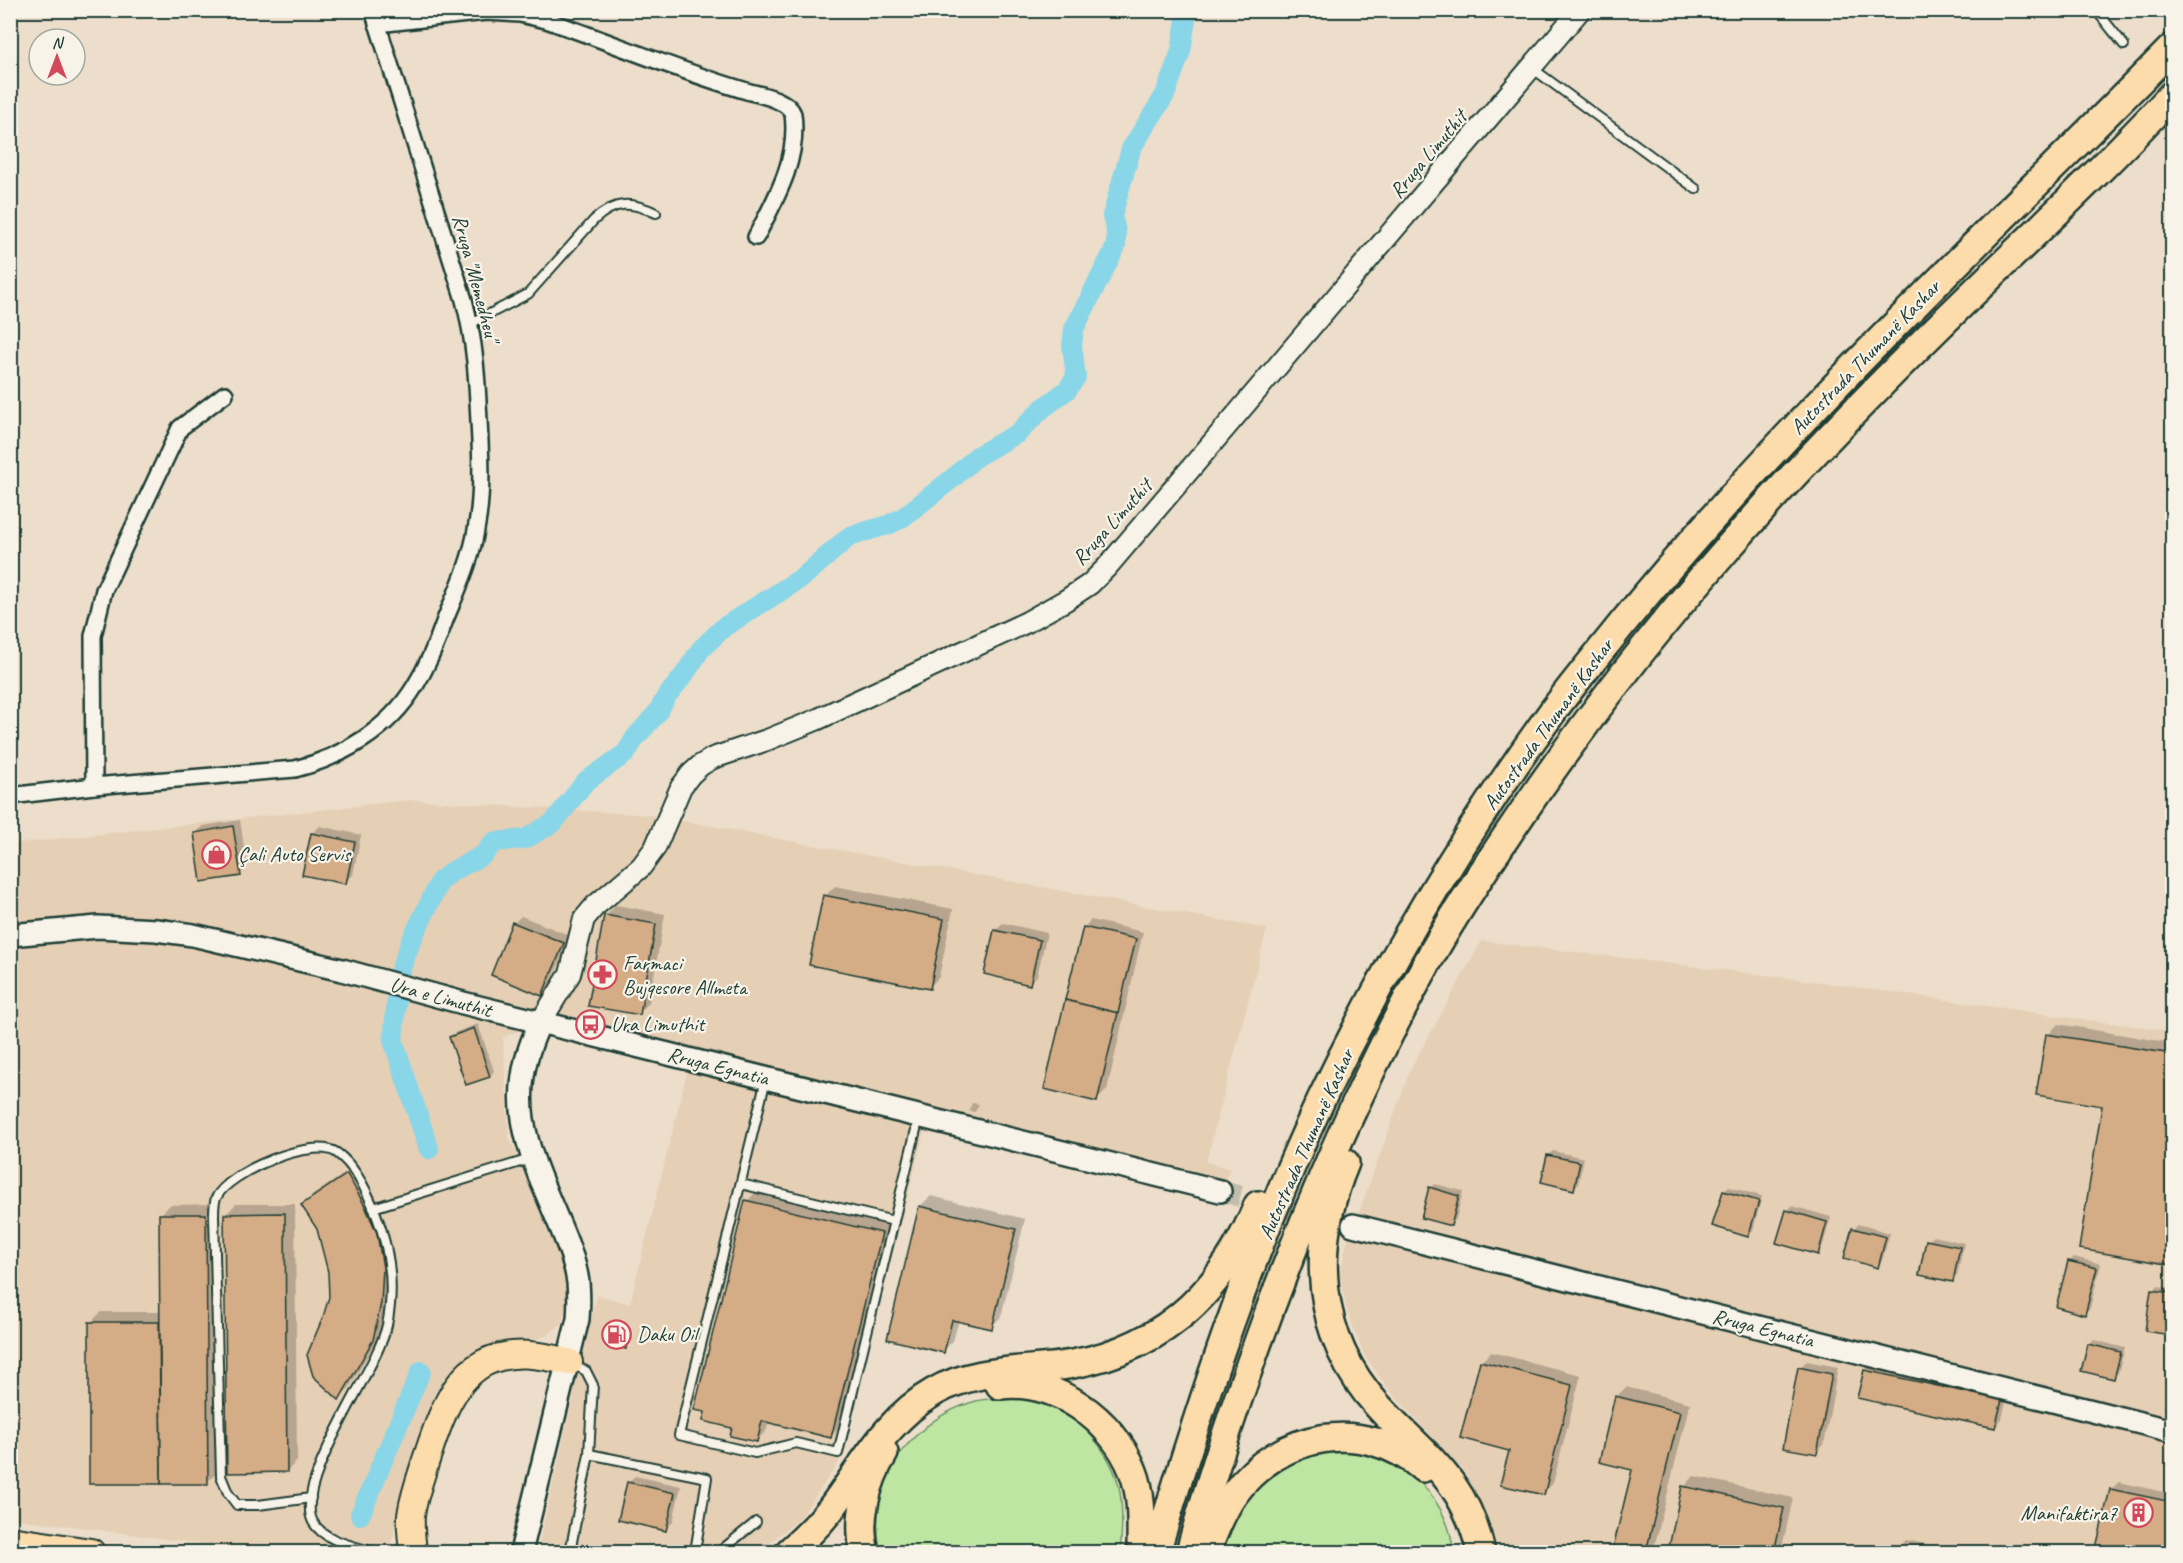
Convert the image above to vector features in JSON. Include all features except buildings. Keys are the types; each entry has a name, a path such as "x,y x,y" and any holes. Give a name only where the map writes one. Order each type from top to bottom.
{"highway":[{"name":"Autostrada Thumanë Kashar","path":"1156,1552 1220,1352 1286,1183 1320,1103 1422,895 1456,841 1556,706 1646,594 1704,527 1793,430 1906,314 2172,48"},
{"name":"Autostrada Thumanë Kashar","path":"1190,1552 1237,1402 1271,1305 1316,1190 1370,1073 1428,961 1472,904 1561,755 1629,665 1728,548 1914,351 2119,151 2172,96"},
{"path":"789,1552 804,1540 830,1509 885,1433 917,1403 934,1391 974,1377 1081,1363 1106,1357 1133,1347 1155,1334 1176,1321 1196,1303 1215,1282 1244,1237 1322,1064 1392,930 1422,895"},
{"path":"1472,904 1353,1144 1328,1213 1323,1253 1327,1307 1341,1349 1351,1369 1376,1404 1453,1484 1464,1503 1481,1552"},
{"path":"413,1552 411,1516 415,1495 433,1439 450,1398 458,1387 471,1372 486,1362 510,1355 548,1357 569,1362"},
{"path":"864,1552 862,1545 863,1514 869,1485 891,1441 908,1423 934,1404 977,1387 1004,1384 1030,1386 1054,1393 1095,1417 1108,1430 1124,1450 1134,1472 1142,1526 1141,1552"},
{"path":"1206,1552 1218,1522 1233,1496 1264,1463 1301,1444 1341,1436 1357,1437 1395,1449 1413,1459 1431,1475 1446,1491 1458,1510 1466,1534 1468,1552"},
{"path":"10,1540 92,1552"}],"main road":[{"name":"Ura e Limuthit","path":"10,935 98,927 156,930 193,935 342,970 540,1023"},
{"name":"Rruga Egnatia","path":"540,1023 1220,1191"},
{"path":"521,1552 578,1319 578,1281 562,1232 532,1158 522,1118 521,1093 526,1052 540,1023"},
{"name":"Rruga Egnatia","path":"1353,1225 2172,1431"}],"street":[{"name":"Rruga Limuthit","path":"540,1023 570,974 584,919 594,906 641,867 656,848 681,787 691,774 713,758 767,740 816,720 1027,622 1090,584 1107,567 1580,10"},
{"path":"375,17 486,12 520,14 546,20 713,81 783,103 791,109 793,114 794,148 786,178 756,237"},
{"name":"Rruga \"Memedheu\"","path":"10,796 94,786 295,769 320,763 348,750 375,731 395,712 415,687 431,658 467,565 476,531 481,466 476,363 470,324 375,17"},
{"path":"94,786 93,636 104,590 180,428 225,394"}],"lane":[{"path":"2096,10 2124,45"},
{"path":"1532,68 1696,189"},
{"path":"470,324 528,294 605,210 617,205 640,206 656,213"},
{"path":"766,1078 679,1436 754,1453 796,1443 838,1453 920,1116"},
{"path":"311,1498 258,1505 237,1505 228,1493 221,1476 214,1216 215,1198 225,1186 242,1174 292,1153 321,1148 334,1151 348,1162 373,1208 387,1247 392,1299 387,1328 316,1476 311,1498 312,1520 319,1530 329,1537 373,1552"},
{"path":"373,1208 532,1158"},
{"path":"741,1184 894,1221"},
{"path":"569,1362 586,1371 593,1385 589,1454 570,1552"},
{"path":"589,1454 707,1478 695,1552"},
{"path":"719,1552 756,1522"}],"shaded area":[{"path":"410,800 650,815 1267,929 1206,1162 1230,1169 1220,1191 928,1118 838,1464 799,1519 758,1552 537,1552 597,1295 630,1304 690,1060 540,1023 503,1037 509,1137 559,1245 570,1291 562,1323 546,1336 495,1350 412,1476 388,1552 263,1552 11,1518 11,844"},
{"path":"1482,941 1805,980 2172,1031 2172,1552 1496,1552 1485,1514 1466,1474 1390,1391 1364,1355 1347,1311 1340,1275 1348,1238 1411,1068"}],"green space":[{"path":"1012,1397 1040,1401 1054,1406 1080,1424 1102,1449 1110,1463 1120,1492 1122,1522 1120,1552 880,1552 877,1521 879,1502 891,1468 901,1452 927,1426 959,1407 980,1400"},
{"path":"1329,1449 1358,1450 1376,1454 1409,1472 1435,1500 1450,1534 1453,1552 1222,1552 1234,1523 1260,1485 1298,1458"}],"waterway":[{"path":"429,1149 393,1040 399,974 411,941 440,881 453,871 483,855 494,842 525,839 553,823 585,782 626,753 635,738 658,712 666,697 701,649 724,627 803,577 850,536 888,525 902,518 977,456 1018,433 1042,409 1067,390 1076,377 1072,345 1074,329 1116,246 1116,231 1112,216 1131,149 1165,95 1181,51 1189,10"},
{"path":"360,1515 421,1371"}],"tunnel":[{"path":"1220,1191 1320,1217"}],"place":[{"name":"Çali Auto Servis","path":"217,854"},
{"name":"Farmaci Bujqesore Allmeta","path":"602,975"},
{"name":"Ura Limuthit","path":"590,1024"},
{"name":"Daku Oil","path":"616,1334"},
{"name":"Manifaktira7","path":"2138,1513"}]}
